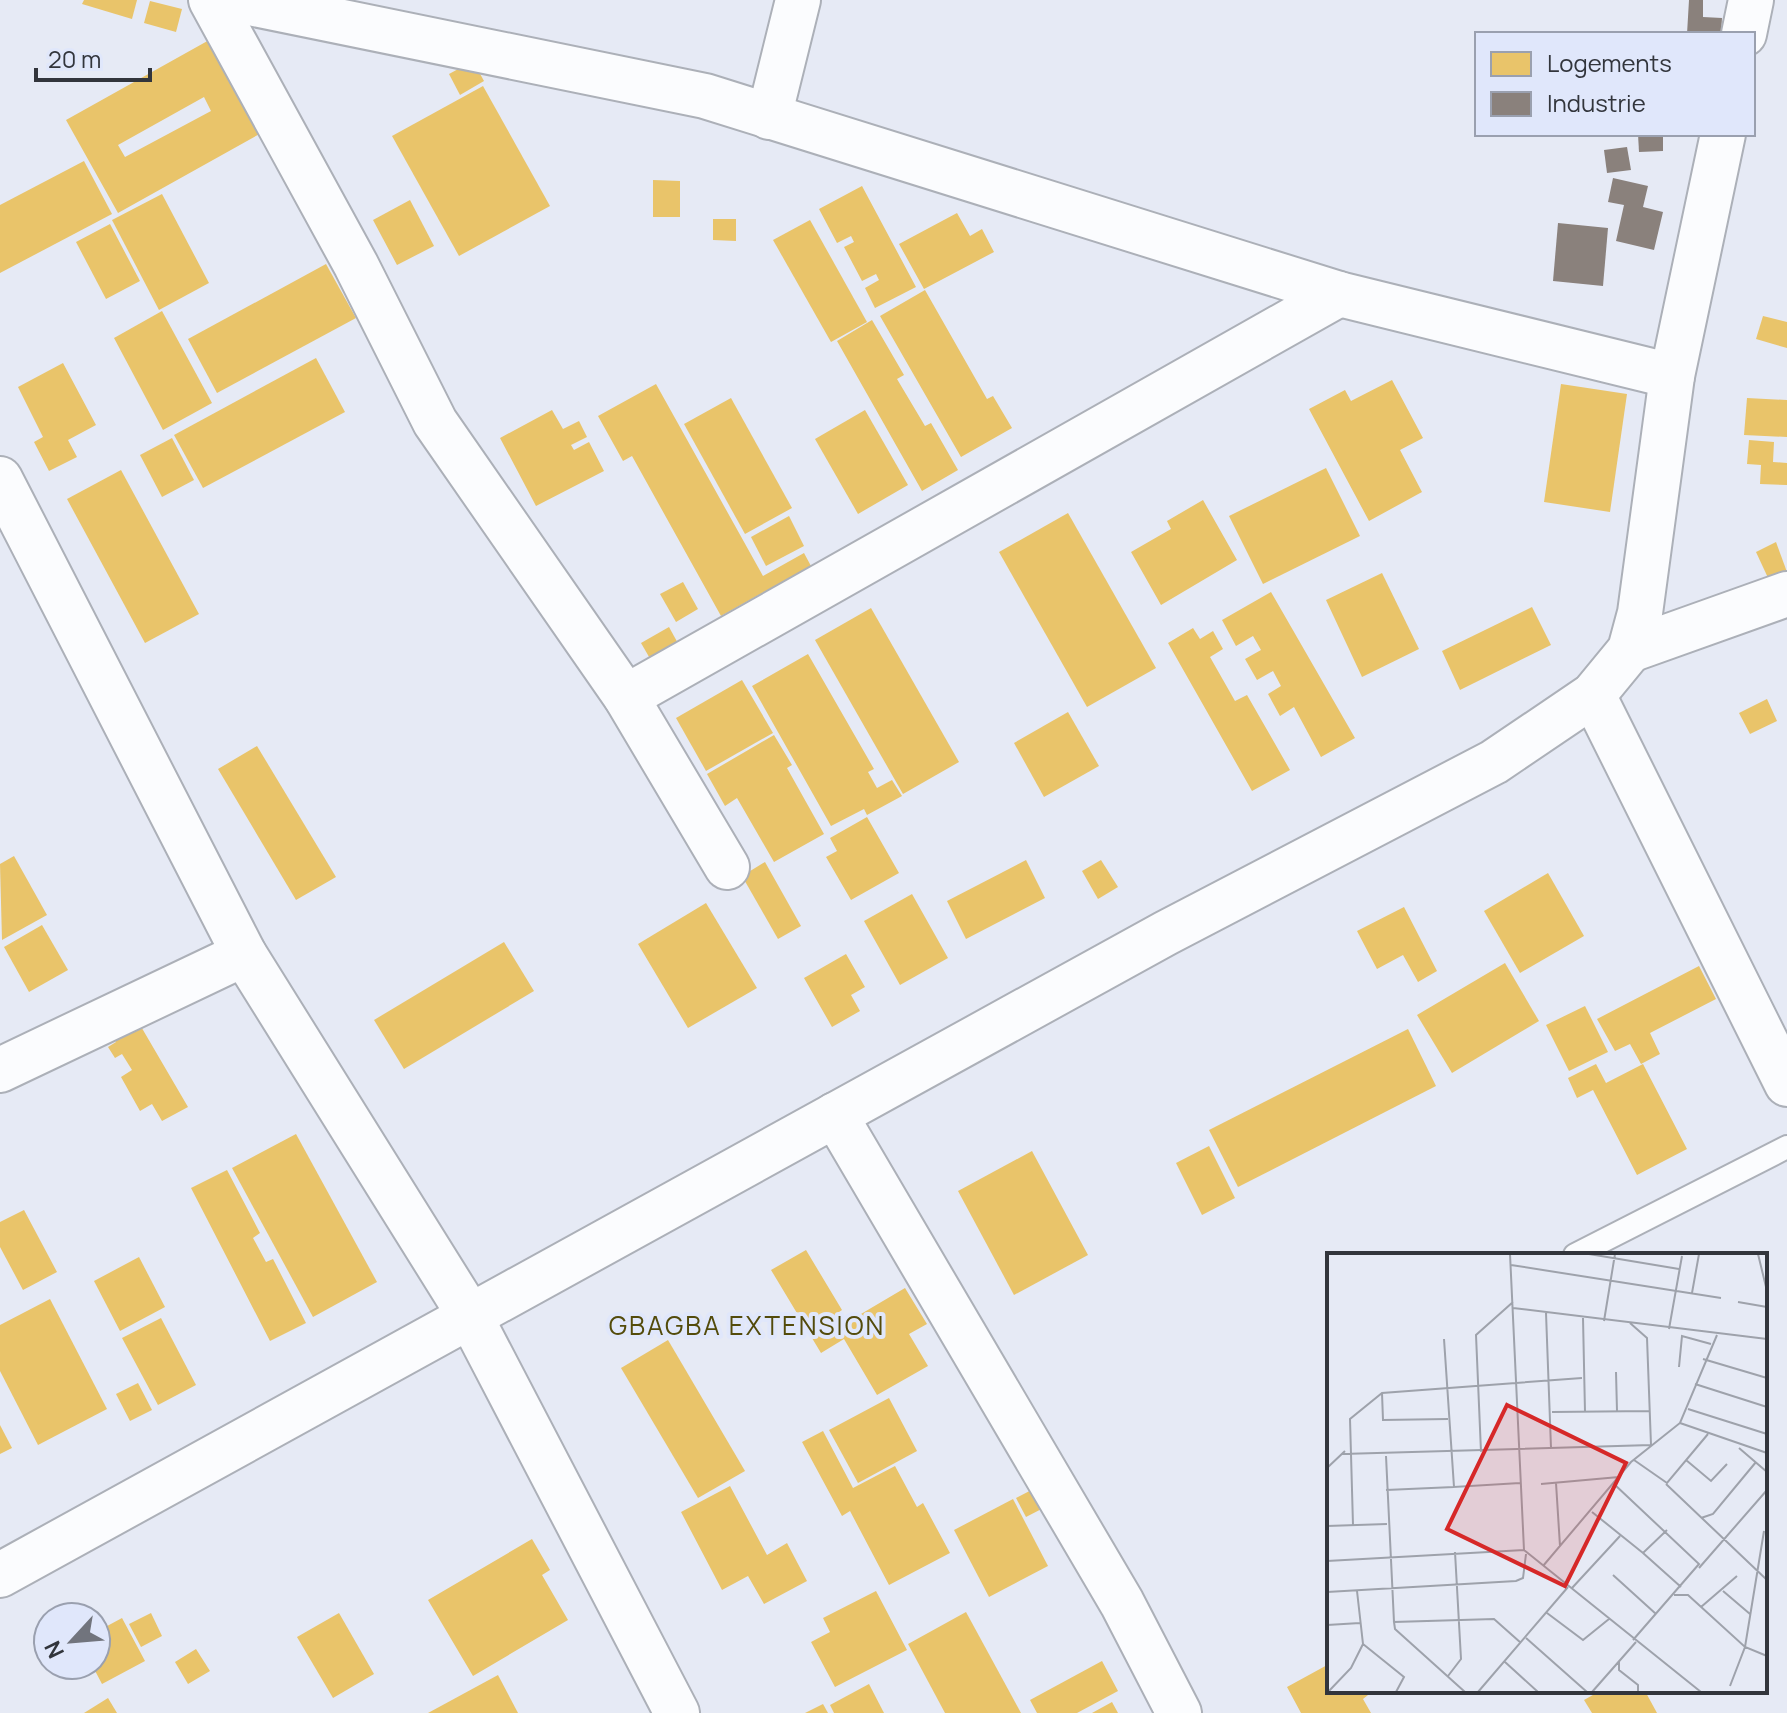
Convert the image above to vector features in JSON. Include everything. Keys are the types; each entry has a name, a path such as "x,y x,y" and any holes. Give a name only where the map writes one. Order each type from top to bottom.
{"street":[{"path":"211,0 356,265 435,422 626,697 727,867"},
{"path":"235,0 324,9 705,96 1339,294 1672,376"},
{"path":"769,117 798,0"},
{"path":"1744,32 1751,0"},
{"path":"0,1575 1166,933 1494,762 1593,695 1630,650 1649,565 1672,376 1723,136"},
{"path":"626,697 1339,294"},
{"path":"0,479 244,954 470,1316 677,1713"},
{"path":"1630,650 1787,594"},
{"path":"1593,695 1787,1084"},
{"path":"0,1070 244,954"},
{"path":"835,1115 1122,1603 1179,1713"}],"lane":[{"path":"1579,1253 1787,1147"}],"building: Logements":[{"path":"84,0 137,0 132,19 82,4"},
{"path":"150,1 182,9 176,32 144,23"},
{"path":"211,39 263,132 118,213 66,120","holes":["204,97 211,111 125,157 118,145"]},
{"path":"473,61 484,81 460,95 449,74"},
{"path":"483,86 550,206 459,256 392,136"},
{"path":"84,161 112,214 0,273 0,205"},
{"path":"653,180 680,181 680,217 653,217"},
{"path":"862,186 916,287 875,308 865,288 879,280 876,274 862,281 844,247 854,242 851,236 837,243 819,209"},
{"path":"162,194 209,283 159,310 112,220"},
{"path":"410,200 434,246 397,265 373,220"},
{"path":"957,213 970,236 982,229 994,252 924,289 899,244"},
{"path":"713,219 736,219 736,241 713,240"},
{"path":"810,220 867,322 831,342 773,240"},
{"path":"110,224 140,281 106,299 76,242"},
{"path":"326,264 356,318 217,393 188,339"},
{"path":"925,290 987,399 993,396 1012,428 961,457 880,316"},
{"path":"162,311 212,403 163,430 114,338"},
{"path":"1763,316 1787,322 1787,348 1756,339"},
{"path":"872,320 904,375 897,379 925,426 931,423 958,470 922,491 837,341"},
{"path":"316,358 345,412 203,488 174,435"},
{"path":"63,363 96,425 68,440 77,457 49,471 34,442 43,437 18,387"},
{"path":"1392,380 1423,438 1400,450 1422,492 1369,521 1309,409 1345,390 1351,401"},
{"path":"656,384 763,576 804,553 811,566 721,616 632,456 623,461 598,416"},
{"path":"1561,384 1627,394 1610,512 1544,502"},
{"path":"731,398 792,508 745,534 684,424"},
{"path":"1747,398 1787,400 1787,437 1744,435"},
{"path":"552,410 563,429 579,421 587,437 571,445 574,450 589,442 604,471 536,506 500,438"},
{"path":"865,410 908,485 858,514 815,439"},
{"path":"172,438 194,480 162,497 140,455"},
{"path":"1749,440 1774,442 1773,462 1787,463 1787,485 1760,484 1761,465 1747,464"},
{"path":"1326,468 1360,536 1263,584 1229,516"},
{"path":"121,470 199,614 145,643 67,499"},
{"path":"1203,500 1237,560 1161,605 1131,552 1171,529 1167,521"},
{"path":"1068,513 1156,668 1087,707 999,552"},
{"path":"789,516 804,546 766,566 751,537"},
{"path":"1776,542 1787,572 1769,580 1756,552"},
{"path":"1382,573 1419,649 1362,677 1326,600"},
{"path":"683,582 698,609 676,622 660,594"},
{"path":"1271,592 1355,738 1321,757 1294,707 1280,716 1268,694 1281,686 1273,671 1257,680 1245,659 1261,650 1253,636 1236,646 1222,620"},
{"path":"1532,607 1551,645 1460,690 1442,651"},
{"path":"871,608 959,762 903,794 815,640"},
{"path":"669,627 680,647 652,662 641,643"},
{"path":"1193,628 1200,639 1213,631 1223,649 1210,657 1235,701 1247,695 1290,770 1252,791 1168,643"},
{"path":"808,654 874,769 868,772 877,788 892,780 902,796 867,815 864,809 831,826 752,686"},
{"path":"742,680 773,733 706,771 676,718"},
{"path":"1767,699 1777,721 1750,734 1739,713"},
{"path":"1068,712 1099,766 1044,797 1014,743"},
{"path":"774,735 792,765 787,768 824,834 774,862 737,798 725,806 707,774"},
{"path":"257,746 336,877 296,900 218,769"},
{"path":"867,817 899,873 851,900 826,857 837,851 830,838"},
{"path":"14,856 47,915 2,940 0,864"},
{"path":"1026,860 1045,898 966,939 947,901"},
{"path":"1101,860 1118,887 1098,899 1082,871"},
{"path":"765,862 801,926 778,939 742,876"},
{"path":"1548,873 1584,936 1520,973 1484,911"},
{"path":"912,894 948,958 900,985 864,921"},
{"path":"706,903 757,988 688,1028 638,944"},
{"path":"1404,907 1437,971 1418,982 1403,955 1377,969 1357,931"},
{"path":"42,925 68,970 29,992 4,947"},
{"path":"504,942 534,991 404,1069 374,1020"},
{"path":"846,954 865,987 851,995 860,1011 832,1027 804,978"},
{"path":"1505,963 1539,1021 1452,1073 1417,1015"},
{"path":"1699,966 1716,999 1650,1033 1660,1054 1641,1064 1630,1044 1615,1051 1597,1019"},
{"path":"1585,1006 1608,1052 1569,1071 1546,1025"},
{"path":"136,1018 188,1107 162,1121 152,1104 140,1111 121,1077 132,1070 122,1054 115,1058 108,1047 116,1042 110,1033"},
{"path":"1408,1029 1436,1086 1238,1187 1209,1130"},
{"path":"1596,1064 1606,1083 1643,1064 1687,1149 1637,1175 1593,1090 1577,1098 1568,1078"},
{"path":"296,1134 377,1282 313,1317 232,1168"},
{"path":"1209,1146 1235,1198 1202,1215 1176,1163"},
{"path":"1032,1151 1088,1255 1014,1295 958,1191"},
{"path":"227,1170 260,1233 253,1238 266,1262 273,1259 306,1323 270,1341 191,1188"},
{"path":"24,1210 57,1272 23,1290 0,1247 0,1222"},
{"path":"806,1250 842,1310 836,1314 849,1337 844,1324 905,1288 927,1324 909,1334 928,1366 877,1395 844,1339 821,1353 771,1270"},
{"path":"139,1257 165,1307 120,1331 94,1281"},
{"path":"50,1299 107,1409 38,1445 0,1371 0,1325"},
{"path":"161,1318 196,1385 158,1405 122,1338"},
{"path":"668,1340 745,1471 698,1498 621,1368"},
{"path":"138,1383 152,1410 130,1421 116,1394"},
{"path":"889,1398 917,1451 858,1483 829,1430"},
{"path":"0,1425 12,1448 0,1454"},
{"path":"823,1431 853,1488 895,1466 917,1507 923,1503 950,1553 889,1585 850,1511 842,1516 802,1442"},
{"path":"1045,1483 1055,1502 1026,1517 1016,1498"},
{"path":"730,1486 767,1555 787,1543 807,1581 764,1604 748,1576 722,1590 681,1512"},
{"path":"1013,1499 1048,1566 989,1597 954,1530"},
{"path":"532,1539 550,1570 542,1575 568,1620 473,1676 428,1600"},
{"path":"876,1591 907,1650 835,1687 811,1642 830,1632 823,1618"},
{"path":"966,1612 1021,1713 945,1713 908,1644"},
{"path":"151,1613 162,1636 141,1647 129,1624"},
{"path":"339,1613 374,1674 333,1698 297,1637"},
{"path":"122,1618 145,1661 112,1679 112,1623"},
{"path":"196,1649 210,1671 188,1684 175,1662"},
{"path":"1102,1661 1118,1691 1077,1713 1037,1713 1030,1700"},
{"path":"1327,1665 1327,1693 1370,1693 1363,1699 1371,1713 1301,1713 1287,1687"},
{"path":"498,1675 518,1713 428,1713"},
{"path":"869,1684 884,1713 834,1713 830,1705"},
{"path":"1596,1693 1646,1693 1657,1713 1592,1713 1584,1700"},
{"path":"108,1698 117,1713 84,1713"},
{"path":"1112,1702 1118,1713 1092,1713"},
{"path":"823,1704 828,1713 805,1713"}],"building: Industrie":[{"path":"1689,0 1703,0 1703,17 1722,18 1721,32 1687,32"},
{"path":"1638,136 1663,136 1663,151 1639,152"},
{"path":"1627,147 1631,170 1607,173 1604,150"},
{"path":"1613,178 1648,186 1643,207 1663,212 1654,250 1616,241 1624,205 1608,202"},
{"path":"1558,223 1608,228 1603,286 1553,281"}],"district":[{"name":"GBAGBA EXTENSION","path":"747,1326"}]}
